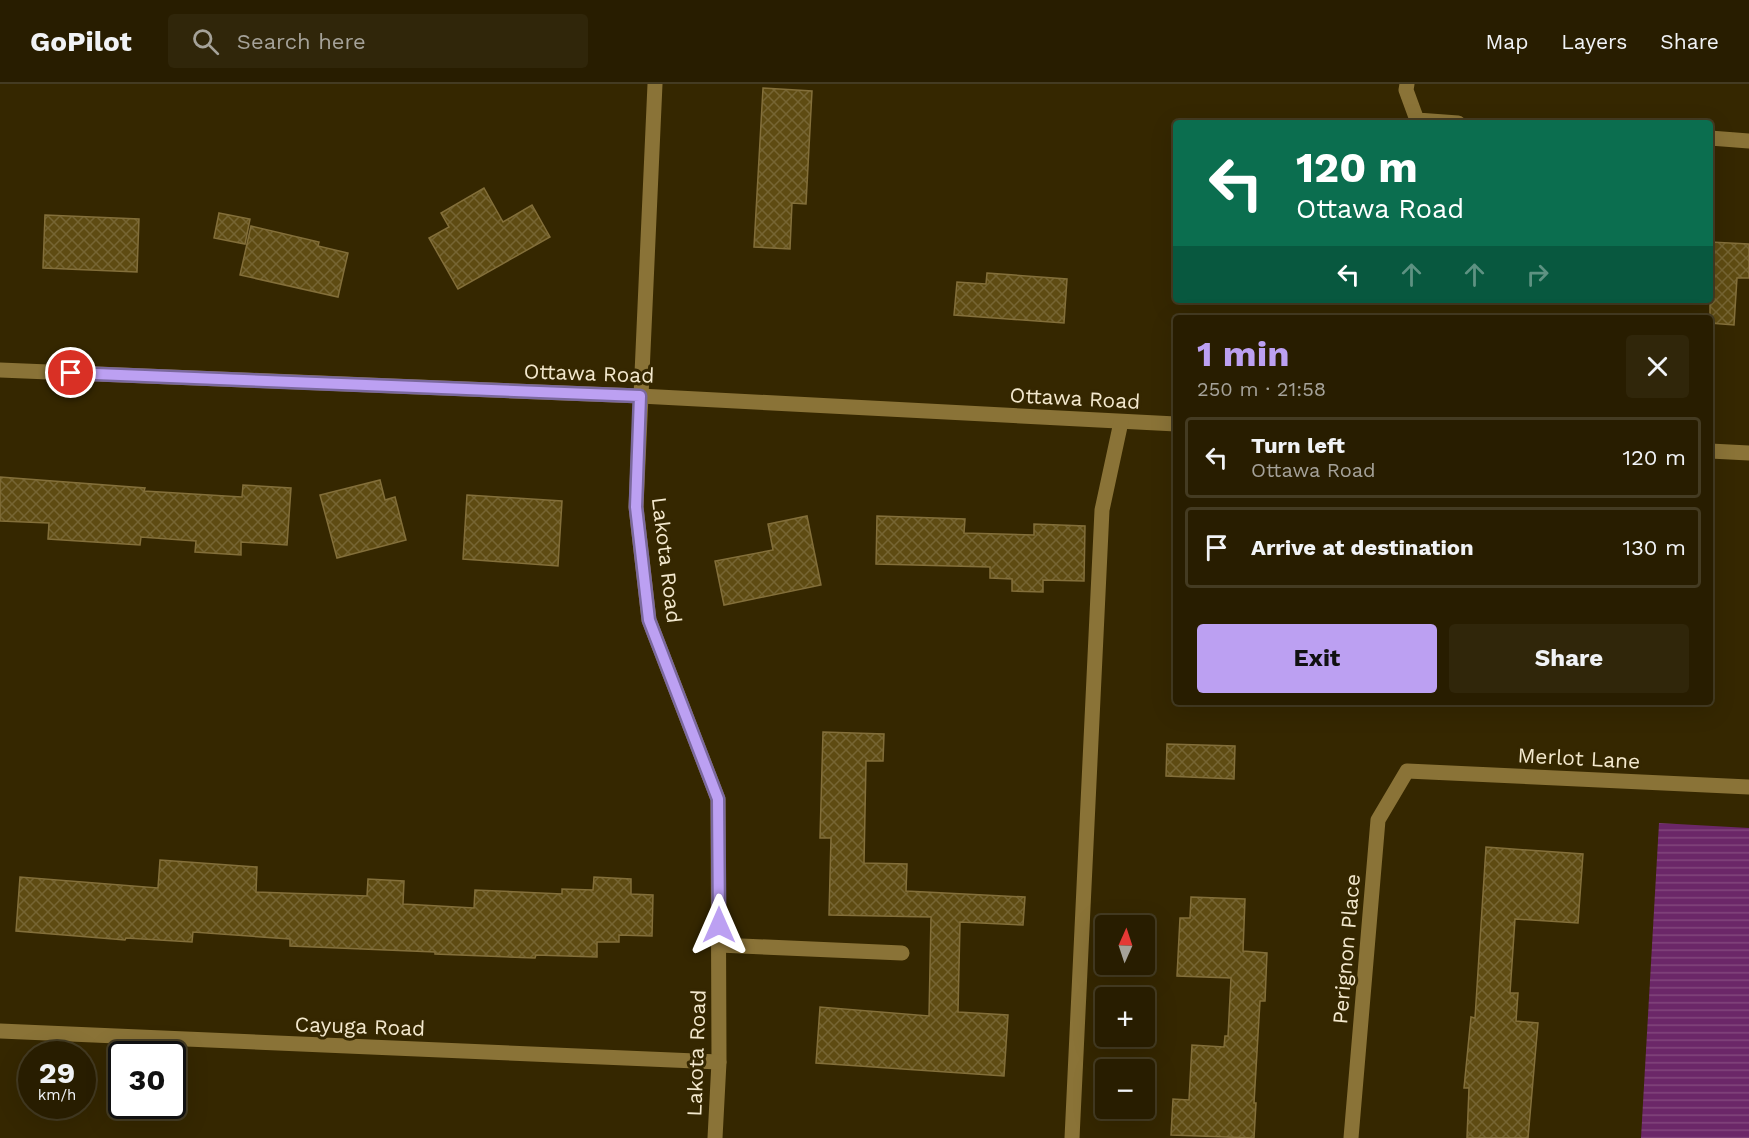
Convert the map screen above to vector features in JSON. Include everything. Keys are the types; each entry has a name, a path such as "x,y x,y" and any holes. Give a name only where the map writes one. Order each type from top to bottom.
{"street":[{"name":"Lakota Road","path":"655,84 636,507 649,620 718,799 719,1062 715,1138"},
{"path":"1407,84 1406,90 1417,120"},
{"path":"1713,138 1749,141"},
{"name":"Ottawa Road","path":"0,370 640,396 1173,424"},
{"path":"1072,1138 1102,510 1121,422"},
{"path":"1713,451 1749,453"},
{"name":"Merlot Lane","path":"1407,771 1749,787"},
{"name":"Perignon Place","path":"1351,1138 1378,820 1407,771"},
{"path":"719,945 902,952"},
{"name":"Cayuga Road","path":"0,1031 719,1062"}],"shaded area":[{"path":"1659,823 1749,828 1749,1138 1641,1138"}],"building":[{"path":"763,88 812,91 806,204 792,203 790,249 754,247"},
{"path":"484,188 503,222 532,205 550,237 458,289 429,238 449,227 441,213"},
{"path":"219,213 250,219 245,244 214,238"},
{"path":"45,215 139,219 137,272 43,268"},
{"path":"251,226 319,242 318,246 348,253 338,297 240,275"},
{"path":"1713,242 1749,244 1749,278 1737,278 1734,325 1713,323 1713,315 1710,315 1710,303 1713,303"},
{"path":"987,273 1067,279 1064,323 954,315 957,282 986,284"},
{"path":"0,477 145,488 144,491 242,497 243,485 291,488 287,545 241,542 241,555 195,552 196,541 141,537 140,545 48,539 49,523 0,521"},
{"path":"380,480 385,500 395,497 406,540 337,558 320,495"},
{"path":"467,495 562,501 558,566 463,559"},
{"path":"807,516 821,585 724,605 715,561 773,550 768,524"},
{"path":"877,516 965,519 964,533 1034,535 1034,524 1085,526 1084,581 1043,580 1043,592 1012,591 1012,579 990,578 990,567 876,564"},
{"path":"823,732 884,734 883,761 866,761 864,863 907,864 906,891 1025,897 1023,925 960,922 958,1012 1008,1015 1004,1076 816,1063 820,1007 929,1016 931,917 829,915 831,838 820,838"},
{"path":"1167,744 1235,746 1234,779 1166,776"},
{"path":"1486,847 1583,854 1578,923 1515,919 1510,993 1518,993 1516,1021 1538,1023 1528,1138 1467,1138 1469,1088 1464,1088 1471,1017 1475,1018"},
{"path":"160,860 257,867 256,892 367,896 368,879 404,881 403,904 474,908 475,890 562,894 562,889 593,890 594,877 631,879 631,894 653,895 652,936 619,935 619,942 597,942 597,957 536,955 535,958 290,946 290,939 193,932 192,942 126,938 125,940 16,931 20,877 158,888"},
{"path":"1191,897 1245,899 1243,951 1267,953 1265,1001 1260,1001 1254,1138 1171,1135 1173,1099 1189,1100 1192,1045 1224,1047 1225,1036 1228,1036 1231,978 1177,976 1180,918 1190,918"}],"route":[{"path":"71,373 640,396 636,507 649,620 718,799 719,925"}]}
